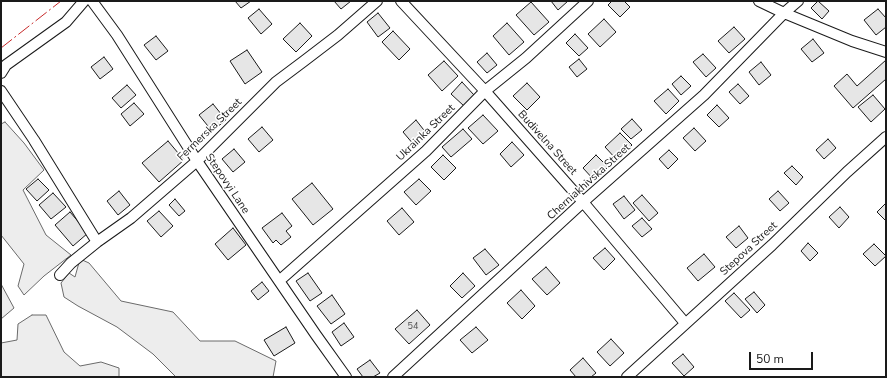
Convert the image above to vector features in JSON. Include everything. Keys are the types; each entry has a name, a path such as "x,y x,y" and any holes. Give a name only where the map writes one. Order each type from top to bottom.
{"street":[{"path":"1,73 6,65 66,22 84,1"},
{"name":"Stepovyi Lane","path":"92,1 117,35 197,161 346,377"},
{"name":"Fermerska Street","path":"60,275 71,263 131,218 197,161 276,82 338,35 377,1"},
{"name":"Budivelna Street","path":"401,1 485,91 583,202 685,323"},
{"name":"Ukrainka Street","path":"279,281 426,151 485,91 526,58 588,1"},
{"path":"759,1 852,41 886,52"},
{"name":"Cherniakhivska Street","path":"393,377 583,202 704,95 784,13 798,1"},
{"path":"1,91 34,140 97,242"},
{"name":"Stepova Street","path":"627,377 772,245 847,172 886,137"}],"shaded area":[{"path":"5,122 24,143 44,170 23,190 46,235 71,255 44,276 24,295 18,286 24,264 1,235 1,124"},
{"path":"80,259 89,263 121,301 173,312 200,341 235,341 276,361 273,377 176,377 153,354 117,327 64,297 61,283 69,273 75,277"},
{"path":"1,284 14,308 1,319"},
{"path":"32,315 46,315 64,352 80,366 101,362 119,368 119,377 1,377 1,343 17,340 18,324"}],"building":[{"path":"235,1 251,1 241,8"},
{"path":"334,1 351,1 341,9"},
{"path":"551,1 568,1 558,10"},
{"path":"612,1 624,1 630,7 620,17 608,5"},
{"path":"818,1 829,11 822,19 811,8"},
{"path":"531,2 549,22 534,35 516,15"},
{"path":"259,9 272,24 261,34 248,18"},
{"path":"878,9 886,18 886,27 876,35 864,20"},
{"path":"378,13 390,28 378,37 367,22"},
{"path":"604,19 616,32 600,47 588,34"},
{"path":"300,23 312,36 296,52 283,39"},
{"path":"507,23 524,42 509,55 493,36"},
{"path":"734,27 745,39 729,53 718,41"},
{"path":"393,31 410,49 399,60 382,42"},
{"path":"575,34 588,48 579,56 566,43"},
{"path":"156,36 168,51 156,60 144,45"},
{"path":"813,39 824,53 812,62 801,49"},
{"path":"247,50 262,72 245,84 230,61"},
{"path":"487,53 497,65 487,73 477,62"},
{"path":"703,54 716,68 706,77 693,62"},
{"path":"104,57 113,69 100,79 91,67"},
{"path":"579,59 587,69 577,77 569,67"},
{"path":"886,60 886,79 853,108 834,86 847,74 857,86"},
{"path":"444,61 458,76 442,91 428,75"},
{"path":"761,62 771,75 759,85 749,72"},
{"path":"681,76 691,86 681,95 672,84"},
{"path":"462,82 474,95 464,106 451,94"},
{"path":"527,83 540,97 527,110 513,96"},
{"path":"738,84 749,96 740,104 729,92"},
{"path":"127,85 136,95 121,108 112,98"},
{"path":"668,89 679,101 666,114 654,101"},
{"path":"873,95 885,109 871,122 858,107"},
{"path":"134,103 144,114 130,126 121,114"},
{"path":"213,104 226,120 212,131 199,115"},
{"path":"717,105 729,118 719,127 707,115"},
{"path":"483,115 498,131 483,144 468,128"},
{"path":"632,119 642,130 631,139 621,129"},
{"path":"416,120 427,134 414,145 403,132"},
{"path":"262,127 273,140 259,152 248,139"},
{"path":"694,128 706,141 695,151 683,138"},
{"path":"463,129 472,139 451,157 442,147"},
{"path":"620,133 632,145 617,160 605,147"},
{"path":"828,139 836,148 824,159 816,150"},
{"path":"168,141 184,160 159,182 142,163"},
{"path":"512,142 524,155 511,167 500,154"},
{"path":"234,149 245,162 233,172 222,159"},
{"path":"669,150 678,159 668,169 659,159"},
{"path":"443,155 456,168 444,180 431,167"},
{"path":"596,155 608,167 594,180 583,168"},
{"path":"792,166 803,177 796,185 784,173"},
{"path":"38,179 49,190 37,201 26,189"},
{"path":"419,179 431,191 416,205 404,192"},
{"path":"312,183 333,209 313,225 292,199"},
{"path":"119,191 130,205 118,215 107,201"},
{"path":"778,191 789,203 780,211 769,199"},
{"path":"53,193 66,207 51,219 39,205"},
{"path":"642,195 658,213 649,221 633,203"},
{"path":"624,196 635,210 624,219 613,204"},
{"path":"175,199 185,211 179,216 169,205"},
{"path":"886,203 886,219 885,220 877,212"},
{"path":"840,207 849,217 839,228 829,217"},
{"path":"402,208 414,222 399,235 387,221"},
{"path":"159,211 173,226 161,237 147,221"},
{"path":"70,212 88,233 73,246 55,225"},
{"path":"282,213 292,226 286,231 291,237 281,245 276,240 273,243 262,228"},
{"path":"642,218 652,229 642,237 632,226"},
{"path":"739,226 748,238 736,248 726,237"},
{"path":"233,228 246,245 228,260 215,244"},
{"path":"808,243 818,253 810,261 801,251"},
{"path":"874,244 886,256 875,266 863,254"},
{"path":"605,248 615,259 604,270 593,258"},
{"path":"485,249 499,265 486,275 473,258"},
{"path":"704,254 715,267 698,281 687,268"},
{"path":"546,267 560,283 547,295 532,279"},
{"path":"308,273 322,293 310,301 296,281"},
{"path":"463,273 475,286 462,298 450,286"},
{"path":"262,282 269,291 258,300 251,291"},
{"path":"521,290 535,306 522,319 507,303"},
{"path":"754,292 765,305 757,313 745,299"},
{"path":"734,293 750,310 741,318 725,301"},
{"path":"332,295 345,314 331,324 317,306"},
{"path":"417,310 430,325 409,344 395,329"},
{"path":"344,323 354,337 341,346 332,332"},
{"path":"286,327 295,343 274,356 264,340"},
{"path":"476,327 488,340 472,353 460,340"},
{"path":"611,339 624,353 610,366 597,352"},
{"path":"683,354 694,367 684,376 672,363"},
{"path":"583,358 596,373 591,377 576,377 570,370"},
{"path":"370,360 380,373 373,377 363,377 357,369"}],"power":[{"path":"1,48 61,1"}]}
